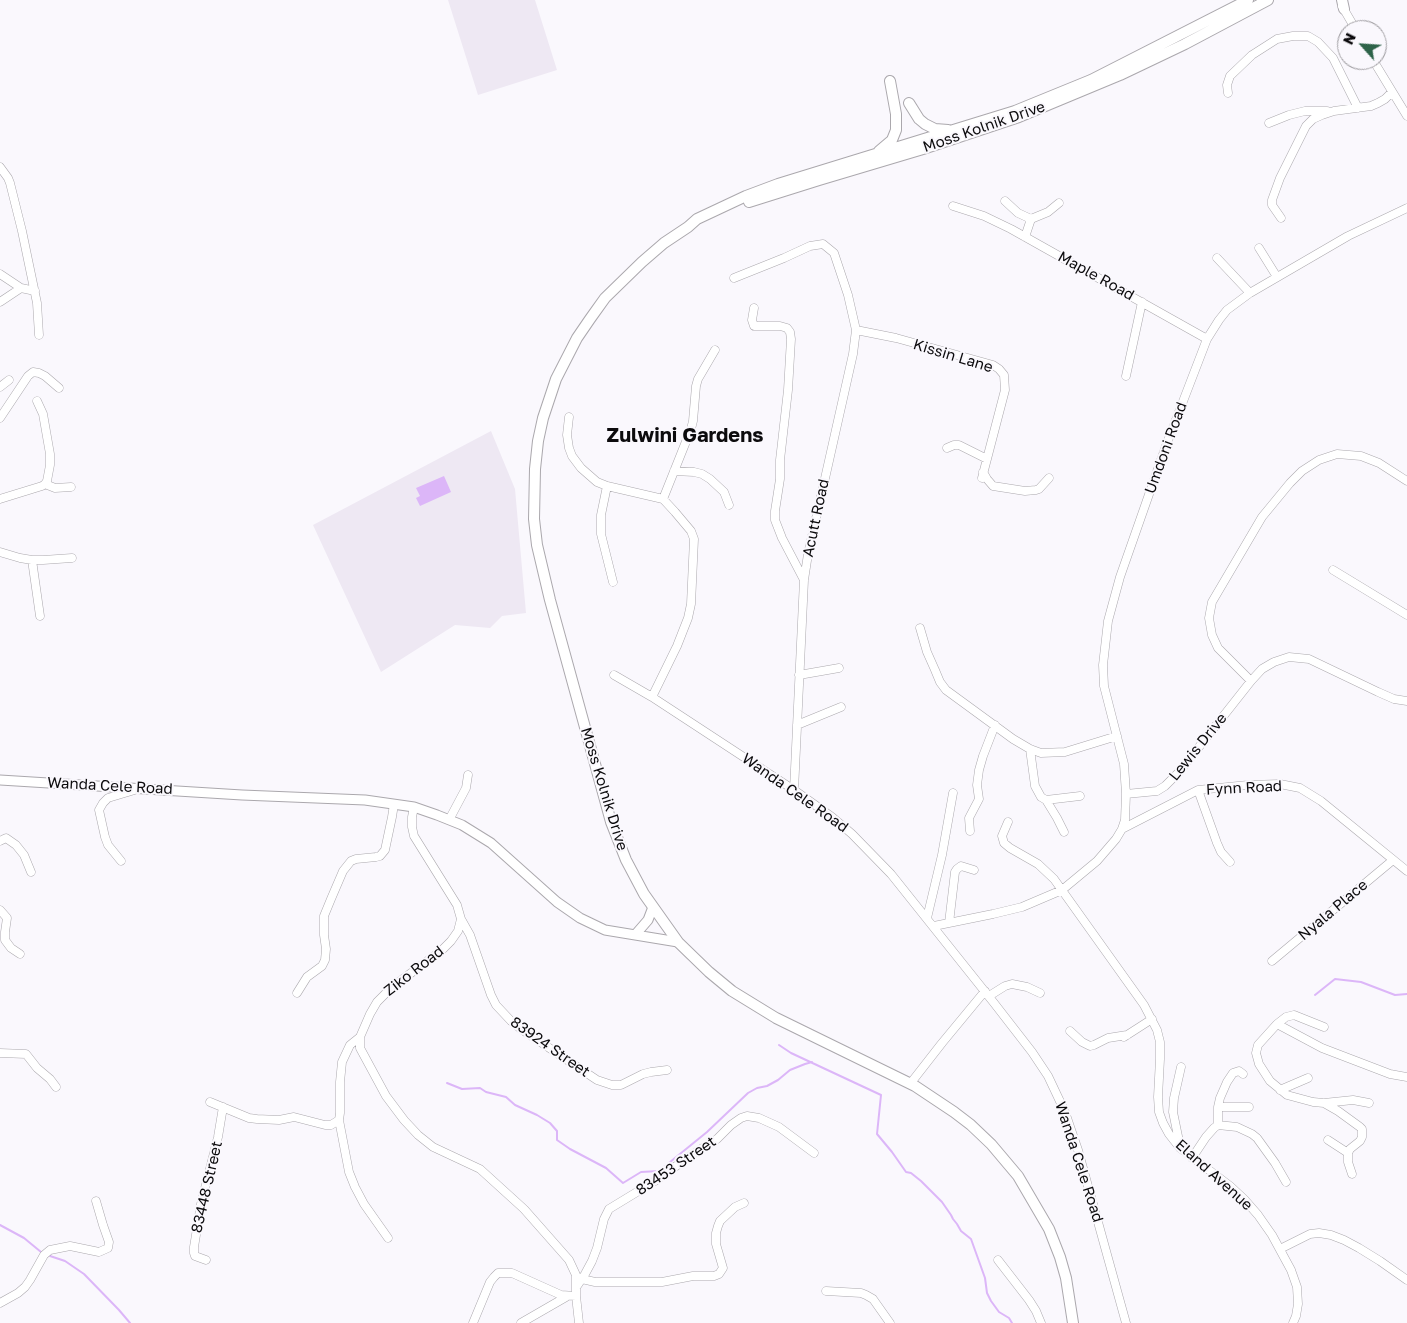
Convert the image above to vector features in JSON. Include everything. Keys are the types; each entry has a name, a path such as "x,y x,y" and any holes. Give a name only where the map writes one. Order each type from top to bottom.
{"main road":[{"name":"Moss Kolnik Drive","path":"1073,1323 1066,1278 1049,1229 1018,1176 991,1144 954,1112 910,1084 776,1018 732,991 678,942 644,894 626,860 611,822 550,600 537,545 534,519 534,469 543,418 556,379 577,338 605,298 622,281 664,243 697,219 746,196 778,184 1015,111 1092,80 1248,0"},
{"name":"Moss Kolnik Drive","path":"688,227 737,206 924,149 1019,117 1112,79 1161,56 1268,0"},
{"path":"874,155 892,140 896,130 896,114 890,81"},
{"path":"909,102 919,119 929,127 954,130"}],"street":[{"path":"1341,3 1350,20"},
{"path":"1228,93 1227,80 1252,55 1277,39 1308,36 1318,42 1333,58 1358,108"},
{"path":"1380,70 1407,116"},
{"path":"1269,123 1305,111 1334,111 1378,103 1392,92"},
{"path":"1281,218 1272,204 1272,200 1280,178 1302,132 1313,119 1334,111"},
{"path":"0,167 10,183 35,292 39,335"},
{"path":"1005,201 1018,213 1031,219 1048,212 1059,203"},
{"name":"Maple Road","path":"953,206 984,216 1025,236 1208,338"},
{"name":"Umdoni Road","path":"1126,794 1124,764 1104,686 1102,665 1108,621 1120,577 1167,443 1208,338 1227,310 1250,293 1348,236 1407,208"},
{"path":"1025,236 1031,219"},
{"name":"Acutt Road","path":"734,278 810,246 823,244 834,253 848,295 856,330 853,354 808,554 804,580 794,790"},
{"path":"1259,248 1277,277"},
{"path":"1217,258 1250,293"},
{"path":"0,274 21,288 35,292"},
{"path":"0,302 21,288"},
{"path":"1126,376 1142,302"},
{"path":"754,308 752,320 754,326 780,326 787,328 790,332 788,390 775,520 804,580"},
{"name":"Kissin Lane","path":"856,330 896,338 993,365 999,369 1004,375 1005,390 983,475 993,486 1025,491 1040,489 1049,478"},
{"path":"663,499 694,420 698,378 715,350"},
{"path":"0,418 28,376 33,372 45,376 59,388"},
{"path":"0,387 9,380"},
{"path":"0,499 45,484 50,465 50,454 44,414 37,401"},
{"path":"569,417 567,435 569,448 572,456 588,475 607,486 663,499 676,512 694,539 691,604 688,618 678,646 652,697"},
{"path":"947,448 954,444 959,445 987,458"},
{"path":"1251,681 1218,648 1212,635 1209,618 1212,602 1262,517 1302,471 1319,460 1337,454 1361,456 1379,464 1407,481"},
{"path":"674,471 702,474 724,492 729,505"},
{"path":"45,484 55,488 71,487"},
{"path":"607,486 601,515 601,534 613,582"},
{"path":"0,552 32,560 72,558"},
{"path":"32,560 40,616"},
{"path":"1333,570 1407,615"},
{"path":"920,628 927,652 940,682 953,695 1030,750 1041,753 1065,752 1117,736"},
{"name":"Lewis Drive","path":"1126,794 1157,791 1165,786 1180,771 1262,669 1274,662 1289,657 1309,659 1321,663 1378,692 1394,699 1407,701"},
{"path":"799,675 839,668"},
{"name":"Wanda Cele Road","path":"614,675 652,697 832,817 852,834 891,874 934,926 1032,1052 1048,1076 1065,1112 1078,1150 1126,1323"},
{"path":"797,725 841,707"},
{"path":"970,832 969,818 979,799 977,785 979,770 995,726"},
{"path":"1030,750 1035,786 1038,793 1046,800 1064,832"},
{"path":"449,820 466,788 468,775"},
{"name":"Wanda Cele Road","path":"0,780 365,800 414,807 462,825 491,843 557,902 580,918 605,930 678,942"},
{"name":"Fynn Road","path":"1122,830 1198,790 1280,784 1300,788 1321,800 1407,871"},
{"path":"121,861 105,837 99,810 108,798 141,788"},
{"path":"1198,790 1217,843 1221,852 1230,862"},
{"path":"926,918 942,856 953,793"},
{"path":"934,926 1022,907 1062,890 1109,848 1122,830 1125,820 1126,794"},
{"path":"1046,800 1080,796"},
{"path":"297,993 307,978 322,966 326,956 324,916 348,865 356,858 380,856 385,850 394,804"},
{"path":"414,807 412,826 414,836 457,905 461,919"},
{"name":"Eland Avenue","path":"1008,822 1002,836 1004,843 1038,864 1054,879 1152,1019 1160,1042 1158,1097 1163,1123 1180,1148 1244,1199 1272,1234 1291,1270 1297,1287 1298,1304 1293,1323"},
{"path":"0,840 8,839 16,845 24,855 31,872"},
{"name":"Nyala Place","path":"1272,961 1393,860"},
{"path":"949,923 955,872 961,866 974,870"},
{"path":"635,935 648,920 653,907"},
{"path":"0,910 7,918 5,940 11,948 20,954"},
{"name":"Ziko Road","path":"388,1238 364,1204 349,1172 339,1120 342,1062 350,1045 360,1037 377,1002 392,987 441,951 458,931 461,919"},
{"name":"83924 Street","path":"461,919 470,935 496,1005 521,1029 596,1080 612,1085 621,1085 643,1074 667,1070"},
{"path":"910,1084 942,1043 987,994 1012,984 1027,987 1040,993"},
{"path":"1324,1027 1294,1015 1286,1017 1258,1045 1256,1053 1259,1064 1270,1081 1280,1090 1294,1098 1324,1103 1353,1100 1368,1103"},
{"path":"1118,1041 1152,1019"},
{"path":"1277,1024 1322,1048 1390,1074 1407,1077"},
{"path":"1070,1031 1082,1042 1090,1046 1108,1038 1127,1035"},
{"path":"360,1037 360,1048 386,1096 418,1135 433,1147 480,1169 524,1209 569,1260 576,1275 579,1323"},
{"path":"0,1053 26,1054 56,1087"},
{"path":"1180,1148 1173,1112 1181,1067"},
{"path":"1218,1125 1220,1098 1233,1073 1239,1071 1244,1074"},
{"path":"1280,1090 1308,1078"},
{"path":"210,1102 249,1118 279,1120 294,1117 325,1125 331,1125 339,1120"},
{"path":"1324,1103 1362,1129 1360,1141 1348,1153 1348,1162 1352,1174"},
{"name":"83448 Street","path":"206,1260 195,1256 194,1246 201,1204 218,1137 223,1107"},
{"path":"1218,1108 1249,1107"},
{"name":"83453 Street","path":"577,1286 592,1261 604,1220 609,1210 717,1139 741,1118 747,1116 759,1118 779,1127 814,1153"},
{"path":"1192,1158 1206,1136 1218,1125 1237,1127 1252,1134 1263,1146 1286,1182"},
{"path":"1328,1140 1348,1153"},
{"path":"0,1304 25,1287 44,1255 50,1250 70,1246 99,1252 108,1248 109,1242 102,1226 96,1201"},
{"path":"582,1278 596,1282 662,1282 693,1276 714,1276 719,1274 723,1268 716,1244 718,1226 720,1221 735,1207 744,1203"},
{"path":"1280,1250 1310,1234 1331,1235 1359,1248 1407,1280"},
{"path":"998,1260 1029,1300 1041,1323"},
{"path":"473,1323 490,1282 498,1273 512,1273 566,1297"},
{"path":"826,1291 866,1294 873,1299 890,1323"},
{"path":"521,1323 566,1297 576,1296"}],"shaded area":[{"path":"448,0 535,0 557,70 478,95"},
{"path":"491,431 515,489 526,613 502,616 490,628 455,625 381,672 313,525"},
{"path":"444,476 451,492 420,506 416,498 420,496 416,488"}],"waterway":[{"path":"1315,995 1335,979 1361,982 1395,995 1407,994"},
{"path":"779,1045 791,1053 881,1095 877,1134 906,1172 911,1173 921,1181 942,1202 961,1231 971,1239 985,1278 987,1293 999,1312 1009,1318 1012,1323"},
{"path":"447,1083 462,1089 480,1088 486,1092 506,1097 515,1105 550,1123 557,1131 557,1140 606,1168 623,1183 641,1172 659,1171 707,1132 748,1093 778,1080 790,1070 812,1062"},
{"path":"0,1225 24,1238 41,1252"},
{"path":"50,1256 65,1261 84,1274 130,1323"}],"district":[{"name":"Zulwini Gardens","path":"685,436"}]}
